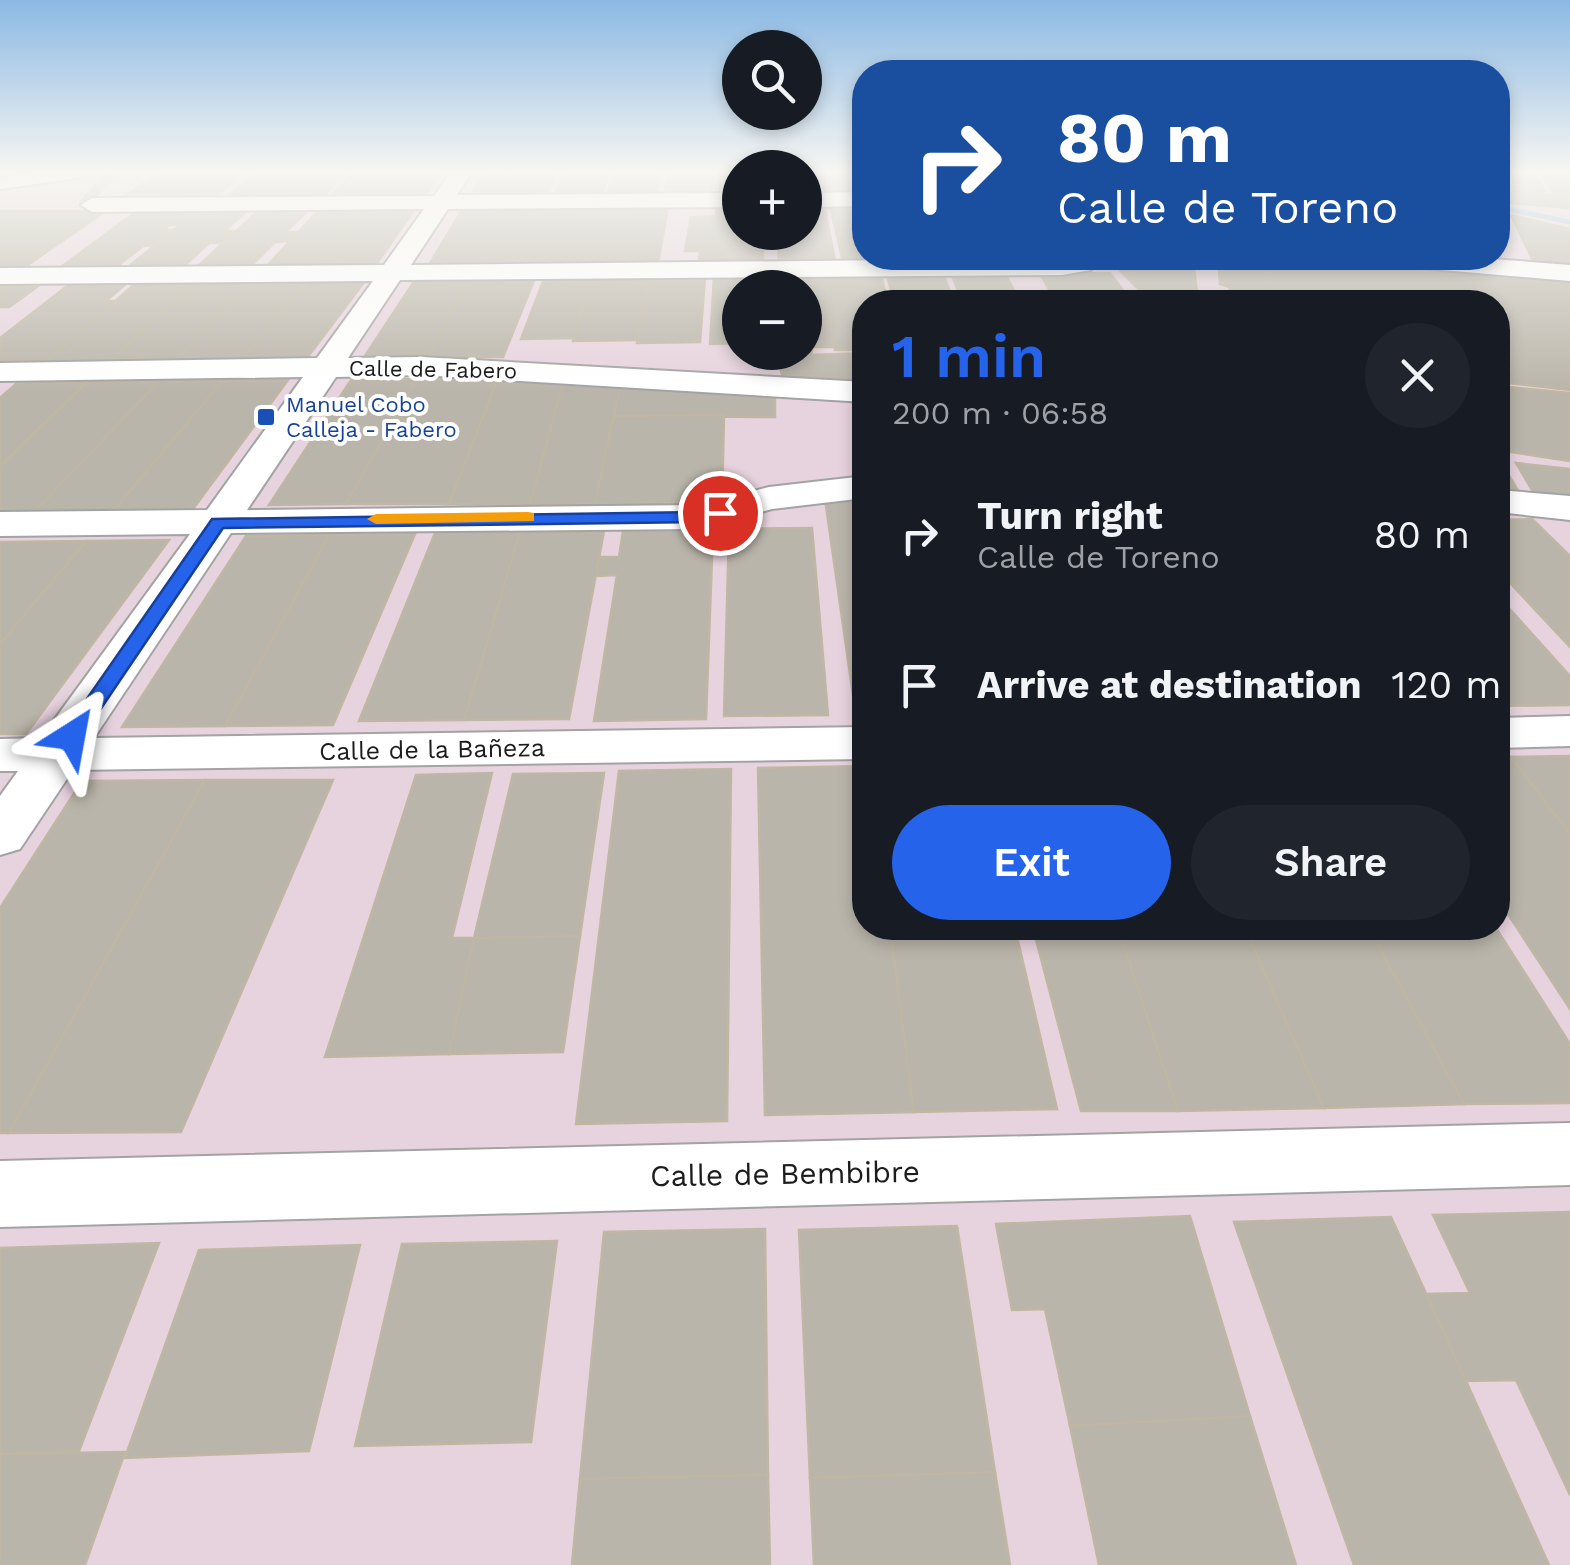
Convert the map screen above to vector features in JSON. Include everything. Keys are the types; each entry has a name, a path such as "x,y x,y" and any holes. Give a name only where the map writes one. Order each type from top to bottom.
{"street":[{"path":"0,836 411,245"},
{"path":"30,276 74,246"},
{"path":"1510,268 1570,273"},
{"path":"0,276 852,269"},
{"name":"Calle de Fabero","path":"0,372 512,368 852,391"},
{"path":"0,524 700,517 852,479"},
{"path":"1510,503 1570,508"},
{"path":"1510,733 1570,731"},
{"name":"Calle de la Bañeza","path":"0,755 852,743"},
{"name":"Calle de Bembibre","path":"0,1194 1570,1154"}],"shaded area":[{"path":"0,245 722,245 722,250 822,250 822,245 852,245 852,270 1510,270 1510,245 1570,245 1570,1565 0,1565"}],"building":[{"path":"0,245 56,245 49,250 0,250"},
{"path":"91,245 155,245 143,246 116,267 61,267"},
{"path":"155,245 207,245 184,266 128,267"},
{"path":"221,245 272,245 251,266 197,267"},
{"path":"286,245 334,245 316,266 266,267"},
{"path":"334,245 390,245 375,266 316,266"},
{"path":"441,245 489,245 478,265 429,265"},
{"path":"489,245 547,245 540,264 478,265"},
{"path":"547,245 600,245 595,264 540,264"},
{"path":"600,245 661,245 658,263 595,264"},
{"path":"686,245 763,250 763,262 699,262 700,251 685,251"},
{"path":"822,245 832,245 835,261 779,261 778,250 822,250"},
{"path":"839,245 852,245 852,262 843,262"},
{"path":"1525,245 1570,245 1570,267 1534,263"},
{"path":"0,250 49,250 22,269 0,269"},
{"path":"1120,270 1194,270 1197,290 1139,290"},
{"path":"1219,270 1448,270 1570,281 1570,390 1510,383 1510,290 1229,290 1220,284"},
{"path":"1110,273 1123,290 1050,290 1040,274"},
{"path":"952,275 1006,275 1014,290 958,290"},
{"path":"824,276 834,347 822,347"},
{"path":"824,276 881,276 885,290 852,290 852,350 835,350"},
{"path":"887,276 944,276 949,290 891,290"},
{"path":"714,277 722,277 722,344 710,344"},
{"path":"535,278 503,357 428,357 470,279"},
{"path":"649,278 638,340 573,341 591,279"},
{"path":"649,278 705,278 700,342 637,343"},
{"path":"470,279 428,357 363,359 415,280"},
{"path":"544,279 591,279 574,338 521,339"},
{"path":"252,281 308,281 242,359 176,359"},
{"path":"252,281 176,359 112,360 194,282"},
{"path":"308,281 365,281 307,358 242,359"},
{"path":"128,282 106,301 116,301 47,361 0,361 0,338 71,283"},
{"path":"137,282 194,282 112,360 47,361"},
{"path":"0,287 37,287 9,307 0,307"},
{"path":"852,353 852,384 783,380 781,370 822,370 822,355"},
{"path":"498,378 449,504 346,504 417,379"},
{"path":"498,378 563,383 530,505 449,504"},
{"path":"417,379 346,504 269,505 351,380"},
{"path":"223,380 288,380 193,509 114,510"},
{"path":"223,380 114,510 35,511 159,381"},
{"path":"159,381 35,511 0,511 0,466 87,382"},
{"path":"87,382 0,466 0,398 17,383"},
{"path":"563,383 620,386 595,504 530,505"},
{"path":"620,386 775,397 775,417 614,416"},
{"path":"1510,387 1570,393 1570,461 1510,452"},
{"path":"724,415 722,502 595,504 614,416"},
{"path":"1516,463 1570,469 1570,499 1535,495"},
{"path":"1510,477 1520,494 1510,493"},
{"path":"825,499 852,499 852,688"},
{"path":"1532,519 1570,556 1570,647 1510,583 1510,520"},
{"path":"812,528 828,715 724,716 729,529"},
{"path":"713,530 706,719 594,721 617,575 596,576 600,557 619,557 623,531"},
{"path":"604,531 569,719 464,720 520,532"},
{"path":"520,532 464,720 359,721 435,533"},
{"path":"415,534 333,725 225,726 329,535"},
{"path":"329,535 225,726 122,727 246,536"},
{"path":"169,540 26,734 0,734 0,644 86,541"},
{"path":"86,541 0,644 0,542"},
{"path":"1510,609 1570,676 1570,705 1510,706"},
{"path":"1570,756 1570,834 1511,757"},
{"path":"1510,757 1570,834 1570,1009 1510,917"},
{"path":"852,766 852,940 892,940 914,1112 765,1115 758,768"},
{"path":"731,769 727,1121 576,1124 619,771"},
{"path":"492,773 452,938 474,938 449,1054 325,1057 416,775"},
{"path":"604,773 580,936 474,938 513,774"},
{"path":"205,780 9,1133 0,1133 0,908 82,781"},
{"path":"205,780 333,780 181,1132 9,1133"},
{"path":"580,936 563,1052 449,1054 474,938"},
{"path":"892,940 1018,940 1057,1109 914,1112"},
{"path":"1036,940 1122,940 1178,1111 1081,1111"},
{"path":"1122,940 1250,940 1324,1108 1178,1111"},
{"path":"1250,940 1375,940 1464,1104 1324,1108"},
{"path":"1375,940 1504,940 1570,1044 1570,1103 1464,1104"},
{"path":"1570,1212 1570,1495 1516,1380 1466,1381 1426,1294 1470,1293 1433,1215"},
{"path":"1190,1216 1250,1416 1070,1426 1045,1309 1012,1310 996,1224"},
{"path":"1391,1217 1549,1565 1354,1565 1234,1222"},
{"path":"957,1226 995,1472 810,1478 799,1230"},
{"path":"765,1229 768,1475 580,1479 604,1232"},
{"path":"557,1241 531,1442 355,1446 402,1244"},
{"path":"159,1243 79,1451 0,1454 0,1248"},
{"path":"360,1245 309,1451 125,1458 199,1250"},
{"path":"1250,1416 1296,1565 1099,1565 1070,1426"},
{"path":"125,1452 85,1565 0,1565 0,1454"},
{"path":"995,1472 1010,1565 814,1565 810,1478"},
{"path":"768,1475 770,1565 572,1565 580,1479"}],"slow traffic":[{"path":"376,519 528,517"}],"place":[{"name":"Manuel Cobo Calleja - Fabero","path":"266,417"}],"route":[{"path":"72,736 218,523 700,517 720,513"}]}
